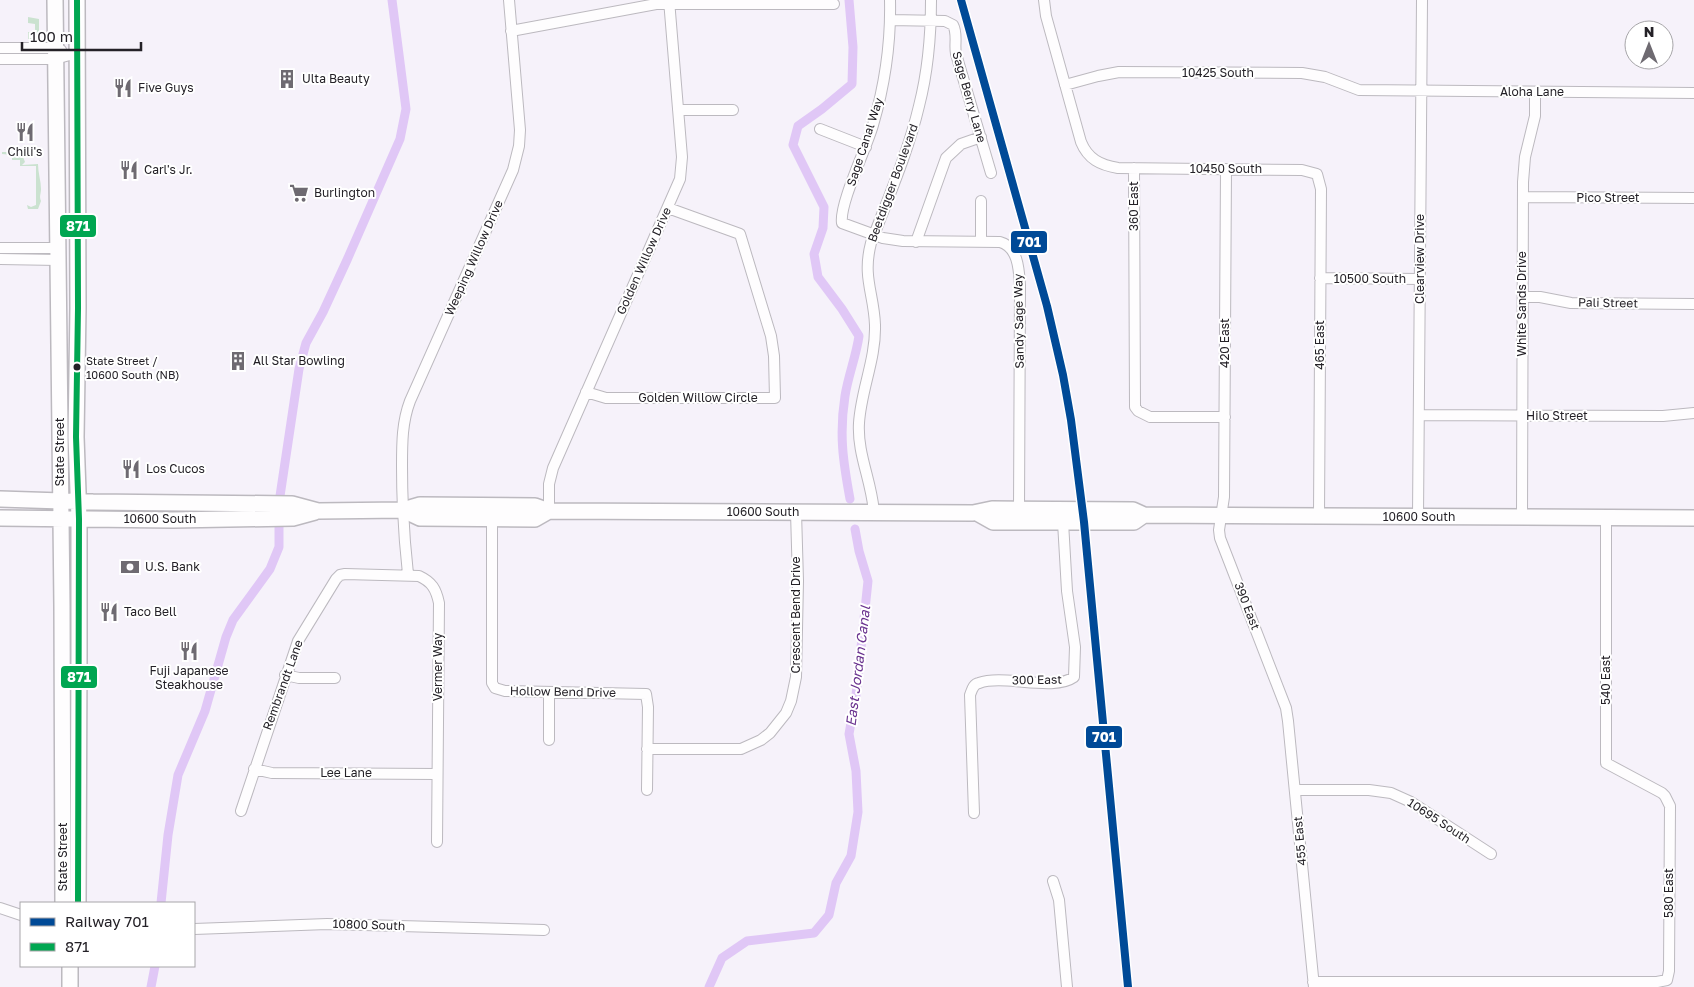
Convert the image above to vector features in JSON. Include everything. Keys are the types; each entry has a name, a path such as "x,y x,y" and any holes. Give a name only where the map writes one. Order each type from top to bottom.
{"main road":[{"name":"State Street","path":"55,0 63,902"},
{"name":"State Street","path":"77,0 78,902"},
{"name":"10600 South","path":"0,499 292,504 318,511"},
{"path":"219,518 225,511 261,511 275,505"},
{"name":"10600 South","path":"0,518 293,518 318,511 403,510 420,505 535,506 549,511 977,513 992,509 1019,509 1133,510 1144,515 1694,518"},
{"name":"10600 South","path":"403,510 420,518 535,519 549,511"},
{"name":"10600 South","path":"977,513 993,522 1134,522 1144,515"},
{"path":"62,740 69,772 69,861 73,868 78,870"},
{"path":"63,967 63,987"},
{"path":"70,967 70,987"},
{"path":"78,967 78,987"}],"street":[{"name":"Weeping Willow Drive","path":"403,510 402,435 406,409 513,170 517,154 520,130 509,0"},
{"name":"Sage Canal Way","path":"842,223 843,208 866,147 885,77 890,0"},
{"name":"Beetdigger Boulevard","path":"874,513 872,494 861,453 859,434 861,412 874,343 874,315 868,284 868,251 917,116 927,66 931,0"},
{"name":"360 East","path":"1044,0 1046,16 1081,142 1088,156 1109,167 1134,168 1133,402 1138,411 1150,417 1225,417"},
{"name":"Clearview Drive","path":"1418,517 1422,0"},
{"path":"512,31 669,2 834,4"},
{"name":"Golden Willow Drive","path":"549,511 549,484 553,468 668,208 682,172 669,2"},
{"name":"Sage Berry Lane","path":"890,20 948,22 955,28 956,54 991,173"},
{"path":"0,48 77,53"},
{"path":"0,59 55,53"},
{"name":"10425 South","path":"1065,85 1119,72 1302,73 1324,77 1350,88 1370,91"},
{"name":"Aloha Lane","path":"1370,91 1694,93"},
{"name":"White Sands Drive","path":"1522,517 1523,197 1525,157 1534,116 1535,92"},
{"path":"678,110 733,110"},
{"path":"820,129 866,147"},
{"path":"916,242 946,158 961,144 980,137"},
{"name":"10450 South","path":"1134,168 1302,170 1317,174"},
{"name":"420 East","path":"1221,516 1224,498 1226,169"},
{"name":"465 East","path":"1317,174 1321,189 1318,516"},
{"name":"Pico Street","path":"1523,197 1694,198"},
{"path":"981,201 981,242"},
{"name":"Golden Willow Circle","path":"586,392 596,397 606,398 775,398 774,356 771,336 740,234 668,208"},
{"name":"Sandy Sage Way","path":"842,223 892,240 916,242 1000,242 1007,245 1014,253 1020,285 1019,509"},
{"path":"0,248 58,254"},
{"path":"0,259 58,254"},
{"name":"10500 South","path":"1320,278 1420,279"},
{"name":"Pali Street","path":"1522,297 1540,297 1571,303 1694,304"},
{"name":"Hilo Street","path":"1419,415 1663,416 1694,413"},
{"path":"403,510 408,574"},
{"name":"Crescent Bend Drive","path":"647,749 741,749 761,740 770,733 786,713 794,689 797,671 798,581 796,512"},
{"name":"390 East","path":"1221,516 1220,538 1282,695"},
{"name":"Hollow Bend Drive","path":"492,518 492,683 500,691 646,694 647,790"},
{"name":"540 East","path":"1606,518 1606,763 1662,792 1670,806"},
{"name":"300 East","path":"974,813 970,695 972,688 978,683 996,681 1047,682 1069,680 1074,676 1075,647 1067,591 1063,522"},
{"name":"Rembrandt Lane","path":"241,811 298,640 340,575 408,574"},
{"name":"Vermer Way","path":"408,574 427,579 437,594 438,603 437,842"},
{"path":"285,675 299,678 335,678"},
{"path":"549,692 549,740"},
{"name":"455 East","path":"1282,695 1288,721 1314,985"},
{"name":"Lee Lane","path":"254,769 272,773 438,774"},
{"name":"10695 South","path":"1295,790 1369,790 1391,793 1411,802 1491,854"},
{"name":"580 East","path":"1314,985 1657,982 1667,980 1669,974 1670,806"},
{"path":"1053,881 1059,900 1067,987"},
{"path":"0,908 20,915"},
{"name":"10800 South","path":"195,930 327,924 544,930"}],"green space":[{"path":"28,17 39,19 39,32 44,31 44,33 39,34 42,42 40,43 37,39 28,39 28,32 35,32 35,24 28,23"},
{"path":"2,152 21,152 25,162 22,165 38,164 41,201 38,209 28,209 27,205 31,207 36,205 36,166 20,166 20,160 12,160 12,155 2,154"}],"waterway":[{"path":"280,496 299,369 306,343 323,312 347,260 400,139 406,109 392,0"},
{"name":"East Jordan Canal","path":"849,0 853,47 852,84 798,126 793,145 824,207 823,228 814,254 818,277 859,336 846,389 842,423 844,460 850,499"},
{"path":"161,902 168,835 178,775 205,711 226,637 233,620 270,569 279,547 279,526"},
{"name":"East Jordan Canal","path":"709,987 722,958 747,941 814,933 829,915 836,883 851,856 858,812 856,771 849,734 856,695 868,581 855,529"},
{"path":"151,987 155,967"}],"rail line":[{"name":"701","path":"961,0 1047,306 1071,420 1084,522 1128,987"}],"transit line":[{"name":"871","path":"77,0 78,902"}],"place":[{"name":"Ulta Beauty","path":"287,79"},
{"name":"Five Guys","path":"123,88"},
{"name":"Chili's","path":"25,132"},
{"name":"Carl's Jr.","path":"129,170"},
{"name":"Burlington","path":"299,193"},
{"name":"All Star Bowling","path":"238,361"},
{"name":"State Street / 10600 South (NB)","path":"77,367"},
{"name":"Los Cucos","path":"131,469"},
{"name":"U.S. Bank","path":"130,567"},
{"name":"Taco Bell","path":"109,612"},
{"name":"Fuji Japanese Steakhouse","path":"189,651"}]}
